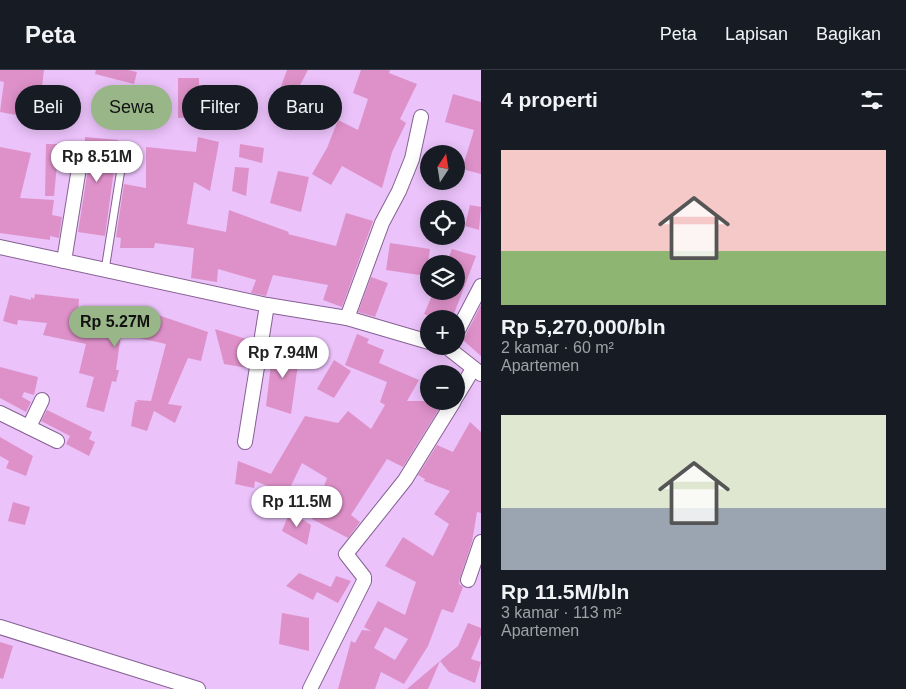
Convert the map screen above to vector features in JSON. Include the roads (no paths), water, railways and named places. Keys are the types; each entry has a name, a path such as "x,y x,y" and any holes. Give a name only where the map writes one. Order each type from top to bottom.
{"street":[{"path":"347,318 382,223 412,159 421,117"},
{"path":"64,261 79,168"},
{"path":"0,247 267,305 347,318 420,339"},
{"path":"465,317 481,286"},
{"path":"245,442 267,305"},
{"path":"457,355 477,371 465,386"},
{"path":"29,427 42,400"},
{"path":"310,689 364,581 364,578 346,554 405,480 448,410"},
{"path":"0,413 57,441"},
{"path":"468,580 481,542"},
{"path":"0,627 198,689"}],"lane":[{"path":"105,270 124,150"}]}
